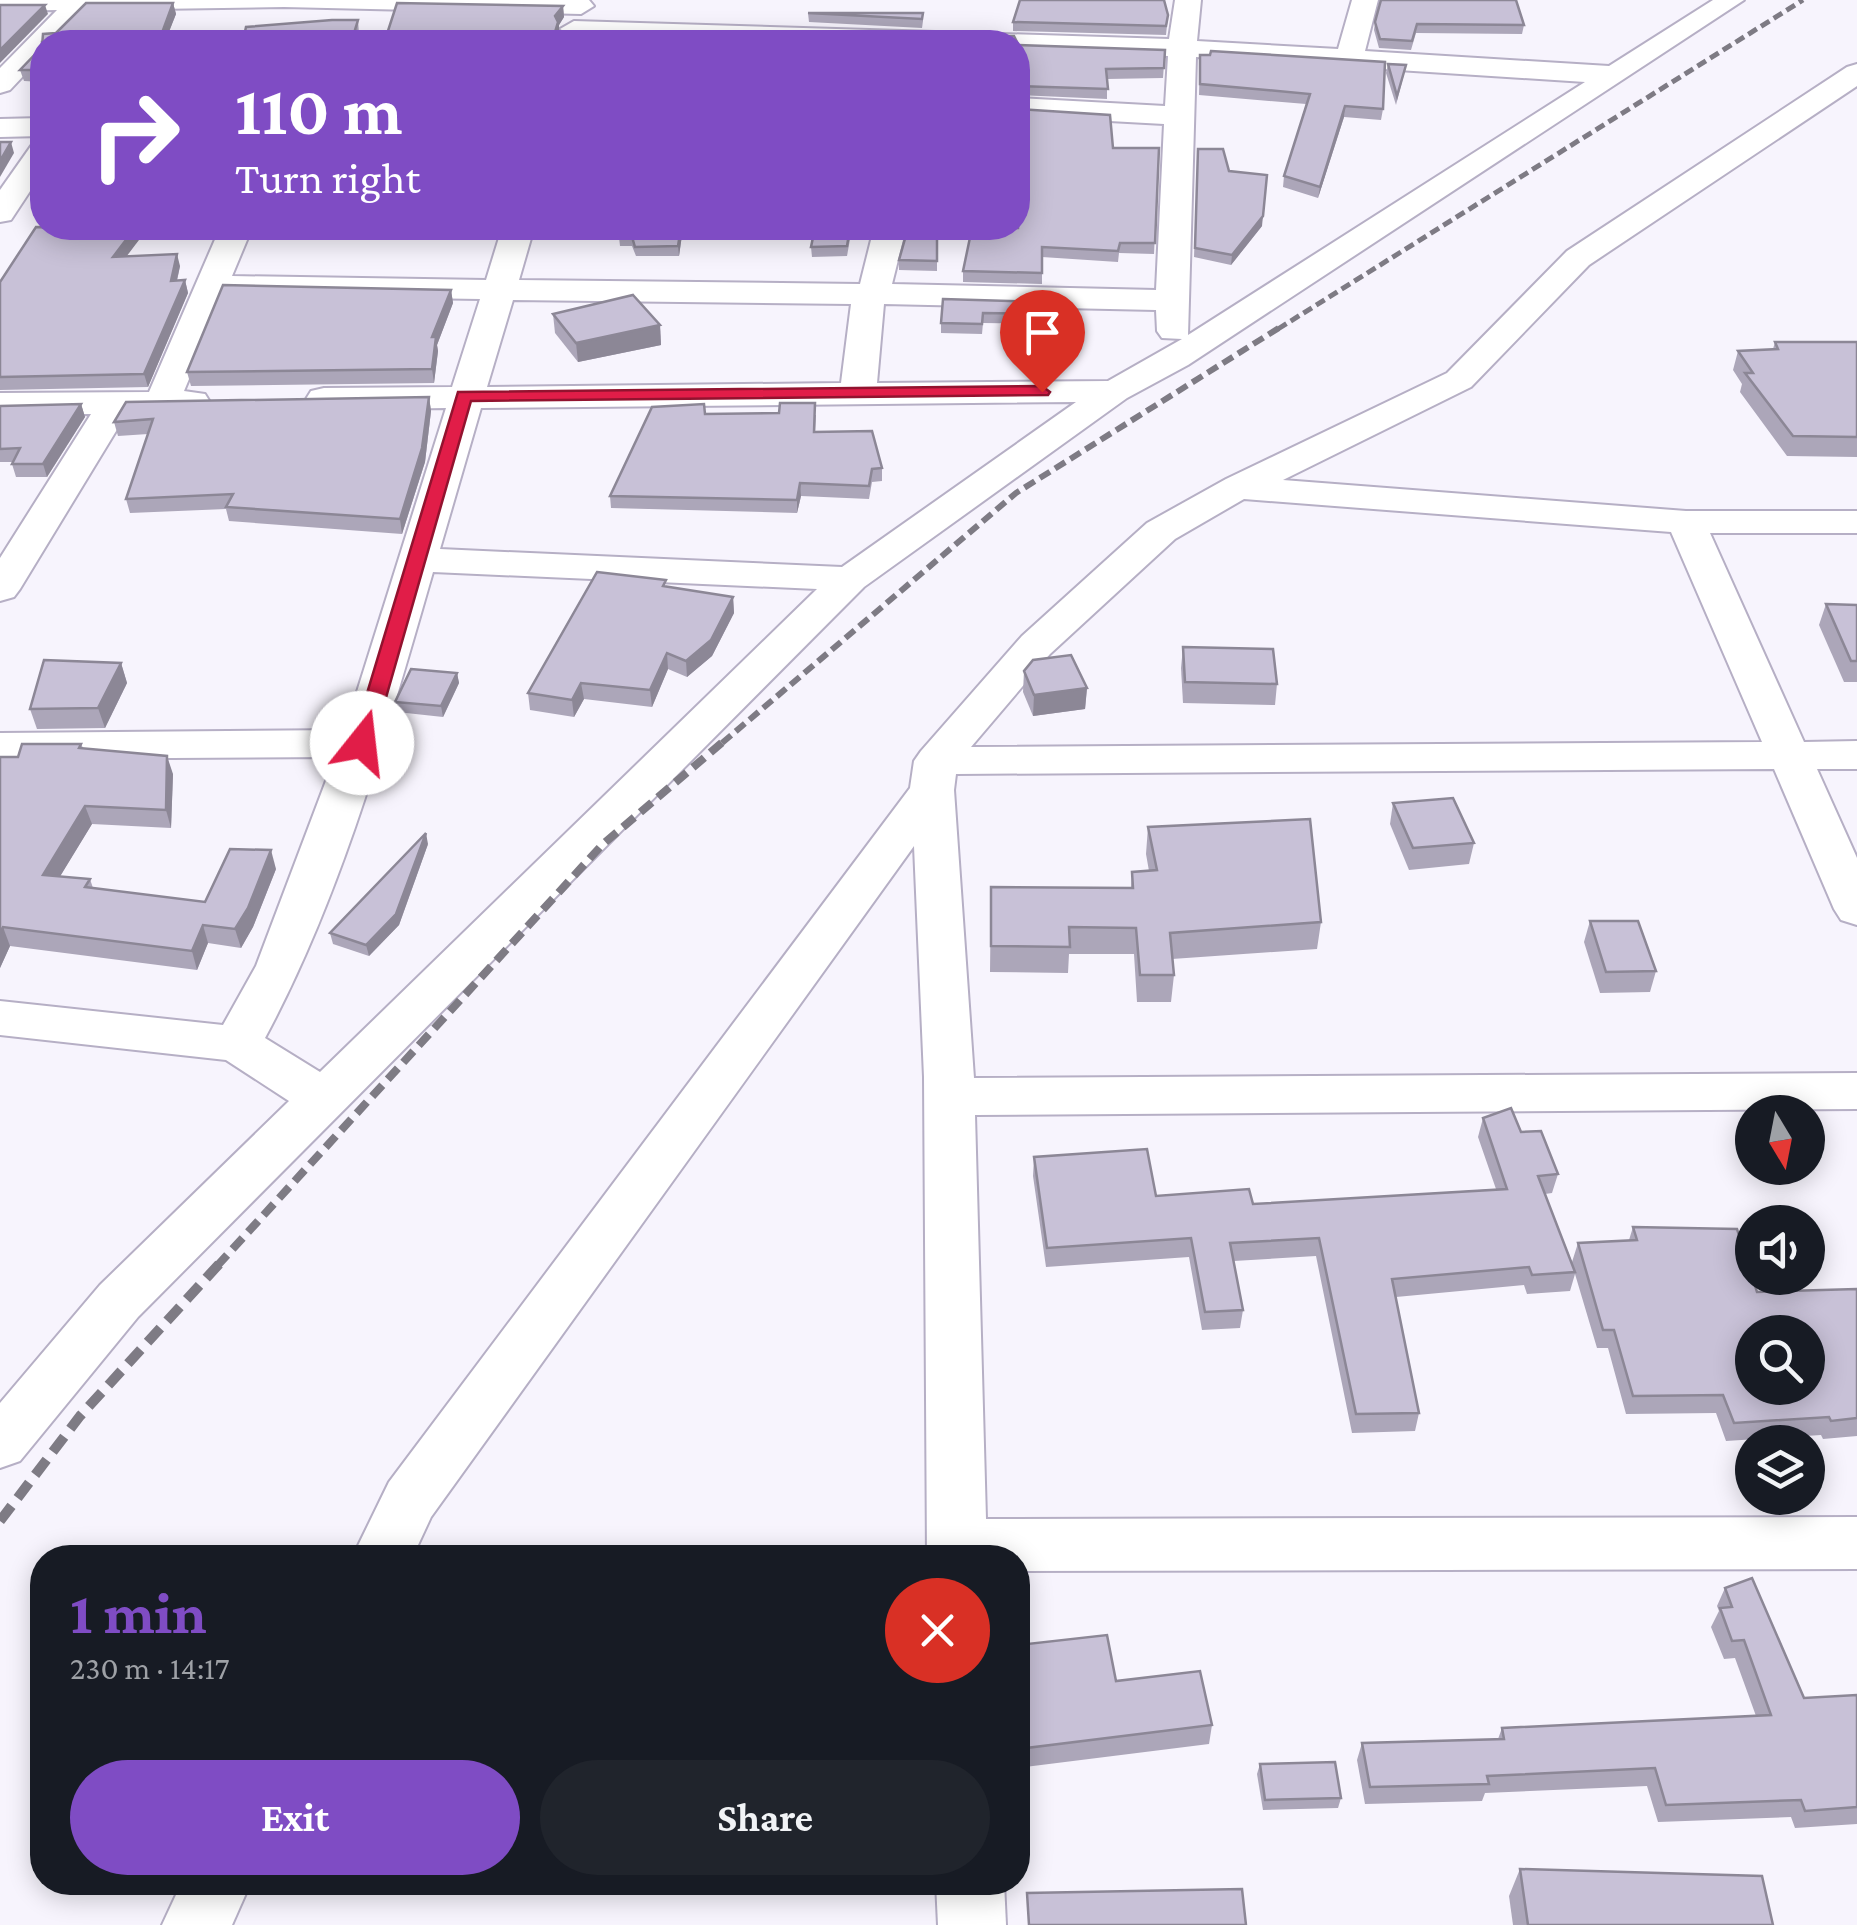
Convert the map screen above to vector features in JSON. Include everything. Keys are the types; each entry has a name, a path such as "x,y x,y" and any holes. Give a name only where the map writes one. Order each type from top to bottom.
{"street":[{"path":"0,2 280,0"},
{"path":"290,0 381,16 861,30"},
{"path":"1176,358 1172,300 1182,48 1188,0"},
{"path":"1350,56 1364,0"},
{"path":"53,30 81,2"},
{"path":"0,1444 120,1302 850,579 1115,391 1176,358 1615,76 1719,4"},
{"path":"1030,38 1615,76"},
{"path":"0,84 30,54"},
{"path":"388,1545 410,1500 934,775 1036,646 1161,531 1238,487 1458,380 1578,258 1857,73"},
{"path":"1030,109 1181,116"},
{"path":"0,128 30,127"},
{"path":"0,213 30,169"},
{"path":"162,403 230,240"},
{"path":"236,1044 280,966 362,743 514,240"},
{"path":"858,392 872,292 887,240"},
{"path":"210,284 499,291 872,292 1172,300"},
{"path":"294,400 1115,391"},
{"path":"0,404 218,402"},
{"path":"0,589 116,404"},
{"path":"1238,487 1686,522 1857,522"},
{"path":"1686,522 1857,908"},
{"path":"416,560 850,579"},
{"path":"0,746 362,743"},
{"path":"934,775 1857,755"},
{"path":"934,775 948,1097 957,1545"},
{"path":"0,1018 236,1044 324,1099"},
{"path":"948,1097 1857,1091"},
{"path":"1030,1550 1857,1543"},
{"path":"196,1925 211,1895"},
{"path":"971,1895 972,1925"}],"building":[{"path":"1020,0 1164,0 1168,15 1166,26 1013,22"},
{"path":"1381,0 1516,0 1524,25 1417,24 1412,41 1380,39 1375,22"},
{"path":"86,3 173,3 163,30 59,30"},
{"path":"397,3 563,6 555,16 556,30 388,30"},
{"path":"0,5 45,5 0,50"},
{"path":"808,13 923,13 922,19"},
{"path":"358,20 355,30 245,30 246,27"},
{"path":"1030,45 1165,50 1164,68 1106,69 1108,89 1030,86"},
{"path":"1211,51 1385,62 1383,109 1345,106 1320,187 1284,176 1310,94 1200,84 1200,55 1210,55"},
{"path":"1388,64 1406,65 1397,96"},
{"path":"1030,110 1110,115 1113,148 1159,148 1155,243 1120,243 1118,251 1042,247 1042,273 963,271 969,240 1030,240"},
{"path":"0,142 11,142 0,161"},
{"path":"1198,149 1223,149 1229,171 1267,175 1263,216 1232,255 1195,248"},
{"path":"30,236 30,240 126,240 113,257 177,254 171,281 185,280 144,374 0,377 0,282"},
{"path":"633,240 679,240 678,246 635,247"},
{"path":"812,240 848,240 847,246 811,247"},
{"path":"905,240 937,240 937,261 899,260"},
{"path":"223,285 451,290 432,337 436,337 432,369 187,372"},
{"path":"633,295 660,325 576,343 553,314"},
{"path":"943,299 1042,302 1043,314 983,313 982,324 941,323"},
{"path":"1775,342 1857,342 1857,437 1793,436 1745,373 1753,373 1738,351 1778,349"},
{"path":"429,397 422,448 400,519 226,507 233,494 126,499 153,419 114,422 126,402"},
{"path":"780,403 815,403 814,432 872,431 882,468 872,469 869,486 800,483 797,500 610,496 652,407 704,404 705,414 779,413"},
{"path":"81,404 43,464 12,464 20,448 0,449 0,406"},
{"path":"597,572 666,580 663,586 733,597 711,640 686,661 667,653 650,690 581,683 572,700 528,693"},
{"path":"1826,604 1857,605 1857,661 1851,661"},
{"path":"1183,647 1273,649 1277,684 1185,682"},
{"path":"1071,655 1087,688 1034,695 1024,671 1033,660"},
{"path":"44,660 121,663 98,708 30,709"},
{"path":"411,669 457,673 441,706 395,702"},
{"path":"22,744 81,744 79,748 167,756 166,810 85,806 43,875 90,879 85,887 205,902 230,849 271,850 248,908 235,929 203,925 192,951 3,927 0,934 0,757 18,757"},
{"path":"1453,798 1474,843 1413,848 1393,803"},
{"path":"1310,819 1321,922 1170,933 1174,975 1140,975 1136,928 1069,927 1070,947 991,946 991,887 1133,888 1132,872 1157,870 1148,827"},
{"path":"426,833 396,914 366,945 330,933"},
{"path":"1590,921 1638,921 1656,971 1606,972"},
{"path":"1511,1108 1521,1132 1541,1131 1558,1174 1538,1176 1575,1272 1532,1275 1529,1267 1392,1279 1419,1413 1356,1414 1319,1238 1230,1243 1243,1310 1205,1312 1191,1238 1047,1248 1034,1157 1147,1149 1156,1196 1249,1189 1253,1204 1507,1189 1483,1118"},
{"path":"1633,1227 1735,1229 1735,1295 1825,1295 1825,1290 1857,1289 1857,1418 1734,1423 1723,1395 1633,1396 1614,1330 1603,1330 1578,1243 1637,1240"},
{"path":"1752,1578 1804,1698 1857,1695 1857,1807 1805,1811 1801,1800 1666,1805 1655,1768 1487,1776 1489,1784 1370,1787 1362,1743 1504,1739 1502,1728 1771,1715 1744,1640 1732,1641 1720,1608 1732,1607 1725,1588"},
{"path":"1107,1635 1116,1681 1200,1671 1212,1725 1030,1748 1030,1644"},
{"path":"1335,1762 1341,1798 1265,1800 1260,1764"},
{"path":"1520,1869 1762,1876 1773,1925 1528,1925"},
{"path":"1242,1889 1246,1925 1029,1925 1030,1893"}],"railway":[{"path":"1278,329 1803,0"},
{"path":"722,743 1016,493 1282,326"},
{"path":"217,1266 602,845 725,740"},
{"path":"0,1521 80,1416 220,1263"}],"route":[{"path":"362,743 464,396 1042,392"}]}
